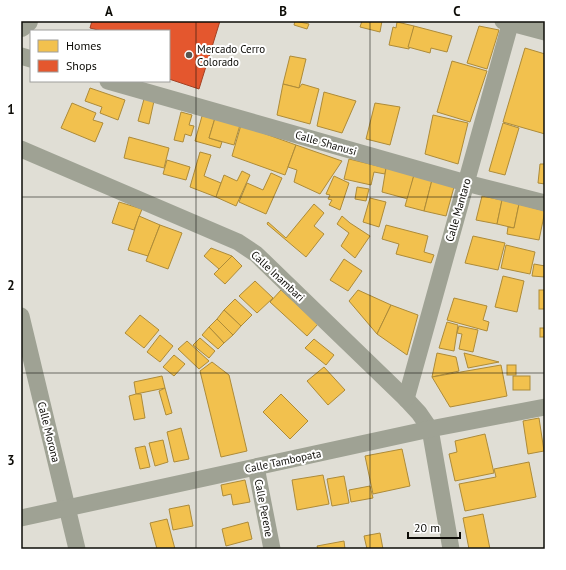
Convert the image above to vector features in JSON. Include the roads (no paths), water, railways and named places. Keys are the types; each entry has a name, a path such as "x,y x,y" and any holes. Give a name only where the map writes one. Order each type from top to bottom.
{"street":[{"path":"21,26 27,21"},
{"path":"508,22 545,32"},
{"name":"Calle Mantaro","path":"406,399 466,183 508,22"},
{"name":"Calle Shanusi","path":"112,82 466,183 545,203"},
{"name":"Calle Inambari","path":"21,149 248,248 406,399 419,413 430,429"},
{"name":"Calle Morona","path":"21,316 77,549"},
{"name":"Calle Tambopata","path":"21,518 430,429 545,407"},
{"path":"430,429 451,549"},
{"name":"Calle Perene","path":"256,467 272,549"}],"place":[{"name":"Mercado Cerro Colorado","path":"189,55"}]}
